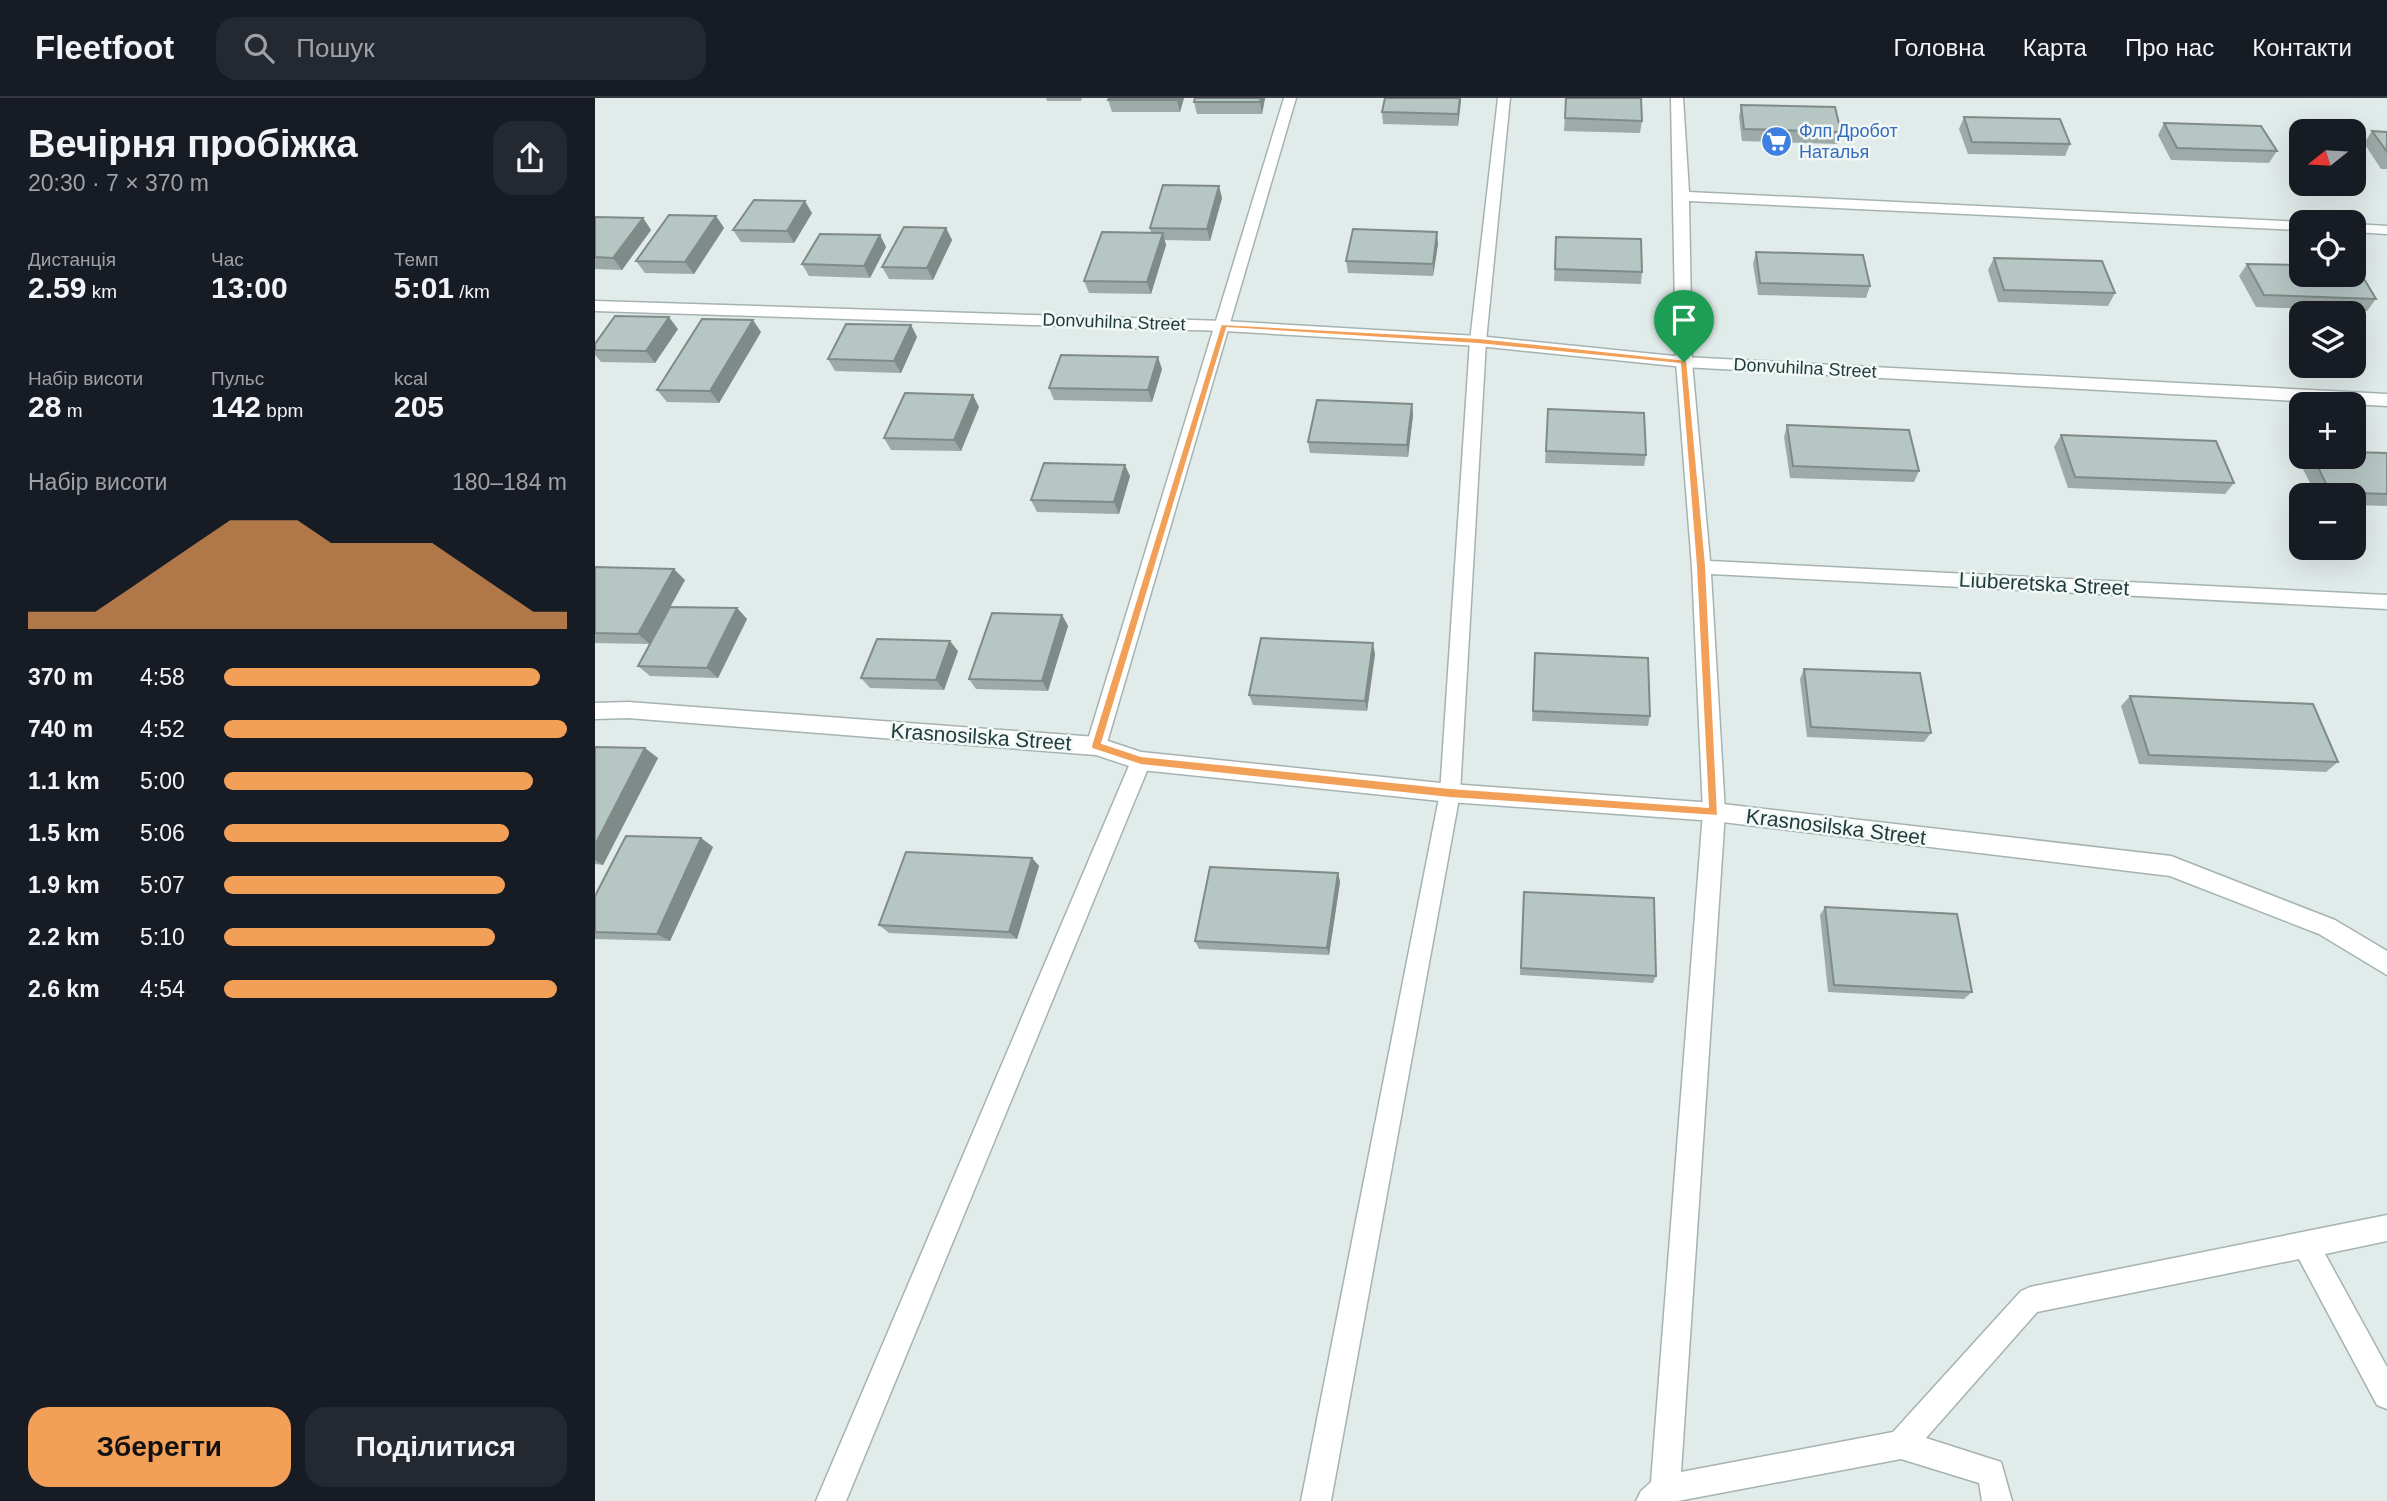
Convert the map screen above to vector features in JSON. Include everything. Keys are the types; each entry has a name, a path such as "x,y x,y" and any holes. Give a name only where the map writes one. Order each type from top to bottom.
{"street":[{"path":"1096,746 1224,326 1290,98"},
{"path":"1316,1501 1450,793 1478,341 1504,98"},
{"path":"1677,98 1682,196 1684,362 1701,566 1714,812 1658,1495 1901,1445 1991,1472 1997,1501"},
{"path":"1682,196 2289,225"},
{"path":"2366,229 2387,230"},
{"name":"Donvuhilna Street","path":"595,306 1224,326 1478,341 1684,362 2387,400"},
{"name":"Liuberetska Street","path":"1701,566 2387,602"},
{"name":"Krasnosilska Street","path":"595,711 628,710 1096,746 1141,761 1450,793 1714,812 2171,866 2327,927 2387,964"},
{"path":"831,1501 1141,761"},
{"path":"1901,1445 2031,1300 2387,1228"},
{"path":"2305,1244 2387,1395"}],"building":[{"path":"1109,98 1178,98 1108,100"},
{"path":"1195,98 1261,98 1260,102 1194,102"},
{"path":"1385,98 1460,98 1458,114 1382,112"},
{"path":"1566,98 1641,98 1642,121 1565,118"},
{"path":"1741,105 1835,107 1841,132 1744,129"},
{"path":"1964,117 2060,119 2070,144 1972,142"},
{"path":"2164,123 2261,126 2277,151 2177,148"},
{"path":"2372,131 2387,132 2387,152"},
{"path":"1163,185 1219,186 1207,229 1150,228"},
{"path":"754,200 805,201 787,231 733,230"},
{"path":"669,215 716,216 685,262 636,261"},
{"path":"595,217 643,218 613,258 595,257"},
{"path":"904,227 946,228 927,268 882,267"},
{"path":"1353,229 1437,232 1433,264 1346,261"},
{"path":"1102,232 1163,233 1147,282 1084,281"},
{"path":"820,234 880,235 864,266 802,264"},
{"path":"1556,237 1641,239 1642,272 1555,269"},
{"path":"1756,252 1863,255 1870,286 1760,283"},
{"path":"1994,258 2102,261 2115,293 2004,290"},
{"path":"2247,264 2289,265 2289,287 2366,287 2366,282 2376,299 2264,295"},
{"path":"615,316 669,317 646,351 595,350 595,344"},
{"path":"702,319 753,320 710,391 657,390"},
{"path":"846,324 911,325 894,361 828,359"},
{"path":"1061,355 1158,357 1148,390 1049,388"},
{"path":"905,393 973,395 954,440 884,438"},
{"path":"1317,400 1412,404 1407,445 1308,442"},
{"path":"1548,409 1644,413 1646,455 1546,451"},
{"path":"1787,425 1909,430 1919,471 1793,466"},
{"path":"2061,435 2216,441 2234,483 2075,477"},
{"path":"2366,452 2387,453 2387,494 2366,493 2366,483 2326,483 2319,469 2366,469"},
{"path":"1044,463 1125,465 1114,502 1031,500"},
{"path":"595,567 674,569 638,634 595,633"},
{"path":"670,607 737,608 707,668 638,666"},
{"path":"992,613 1062,615 1042,681 969,679"},
{"path":"1261,638 1373,643 1365,701 1249,695"},
{"path":"877,639 950,641 936,680 861,678"},
{"path":"1535,653 1648,658 1650,716 1533,711"},
{"path":"1804,669 1920,673 1931,733 1811,727"},
{"path":"2130,696 2313,704 2338,762 2149,755"},
{"path":"595,747 645,748 595,845"},
{"path":"626,836 701,838 657,934 595,932 595,896"},
{"path":"906,852 1032,858 1009,932 879,925"},
{"path":"1210,867 1338,873 1327,948 1195,941"},
{"path":"1524,892 1654,898 1656,976 1521,968"},
{"path":"1825,907 1957,914 1972,992 1834,985"}],"place":[{"name":"Флп Дробот Наталья","path":"1776,141"}],"route":[{"path":"1224,326 1478,341 1684,362 1701,566 1714,812 1450,793 1141,761 1096,746 1224,326"}]}
